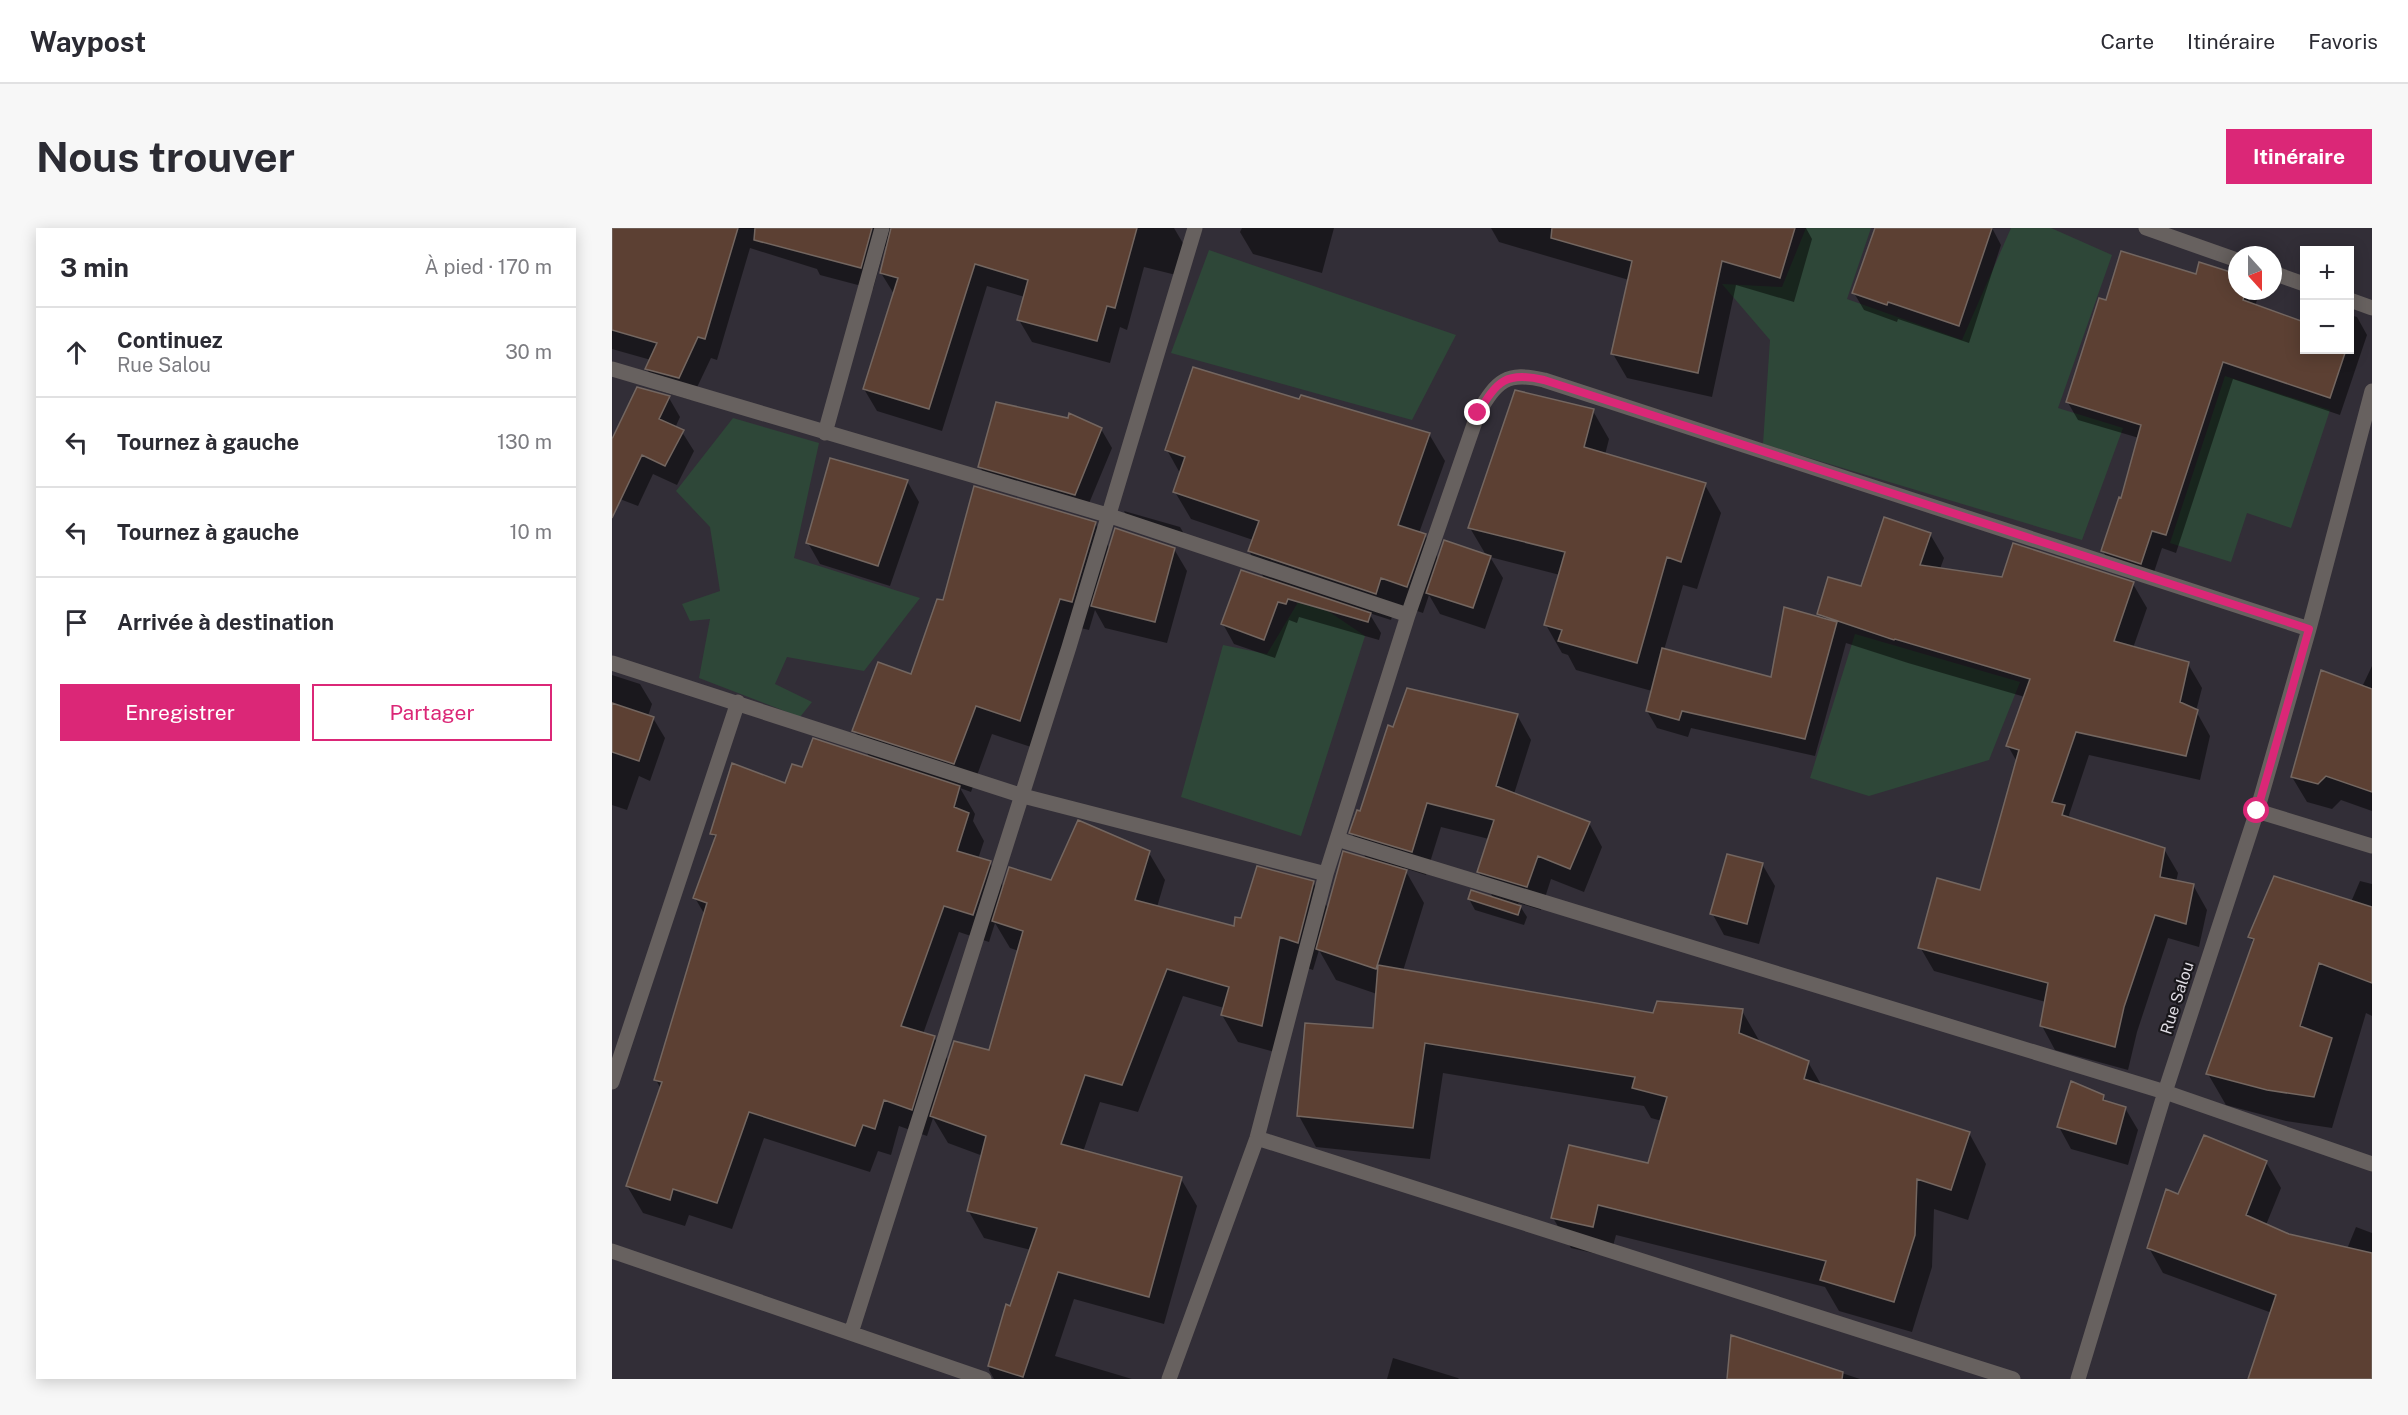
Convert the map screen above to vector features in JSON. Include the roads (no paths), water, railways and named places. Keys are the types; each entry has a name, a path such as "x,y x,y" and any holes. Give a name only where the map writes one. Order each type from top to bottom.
{"street":[{"path":"825,433 882,228"},
{"path":"851,1333 1023,796 1195,228"},
{"path":"2146,228 2228,257"},
{"path":"2282,276 2300,283"},
{"path":"2354,302 2372,308"},
{"path":"612,369 1107,515 1408,615"},
{"path":"1169,1379 1257,1138 1326,874 1408,615 1478,413 1490,392 1504,379 1525,375 1555,383 2309,629"},
{"name":"Rue Salou","path":"2078,1379 2165,1092 2257,811 2309,629 2372,391"},
{"path":"612,663 1023,796 1326,874"},
{"path":"612,1082 738,702"},
{"path":"2257,811 2372,846"},
{"path":"1338,839 2165,1092 2372,1164"},
{"path":"1257,1138 2013,1379"},
{"path":"612,1251 984,1379"}]}
